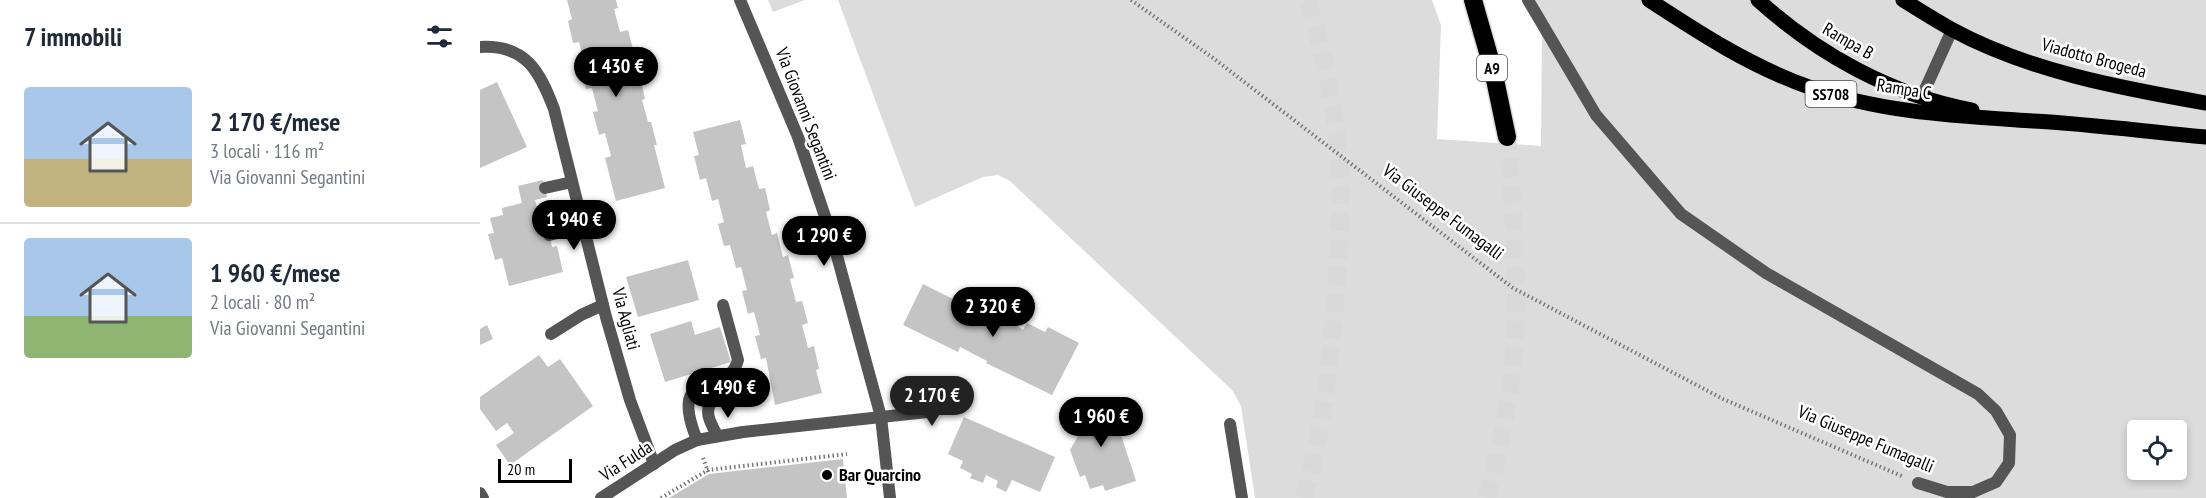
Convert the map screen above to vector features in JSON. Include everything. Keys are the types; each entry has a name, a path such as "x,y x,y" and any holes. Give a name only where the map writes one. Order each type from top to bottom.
{"highway":[{"name":"A9","path":"1473,0 1493,70 1507,137"}],"main road":[{"name":"Rampa C","path":"1649,0 1730,52 1757,66 1811,88 1881,106 1989,119 2034,121"},
{"name":"Rampa B","path":"1758,0 1801,36 1867,75 1922,96 1964,108 2034,121"},
{"name":"Viadotto Brogeda","path":"1903,0 1952,30 2016,57 2077,76 2206,103"},
{"name":"SS708","path":"2034,121 2206,137"}],"street":[{"name":"Via Giovanni Segantini","path":"740,0 798,137 831,234 881,417 890,498"},
{"name":"Via Giuseppe Fumagalli","path":"1528,0 1596,115 1681,214 1766,273 1978,394 1996,411 2010,435 2009,463 1996,482 1973,492 1947,492 1918,483"},
{"path":"1922,96 1952,30"},
{"name":"Via Agliati","path":"480,47 505,49 523,56 544,82 554,110 603,305 630,400 654,464"},
{"path":"545,188 572,182"},
{"path":"549,235 584,227"},
{"path":"551,334 603,305"},
{"path":"697,440 689,420 687,408 689,399 699,387 730,374 736,368 738,360 723,305"},
{"path":"881,417 927,412 936,406 953,384"},
{"path":"717,435 707,410 709,404 714,400 761,387"},
{"name":"Via Fulda","path":"601,498 675,450 697,440 717,435 881,417"},
{"path":"1230,424 1242,498"},
{"path":"480,493 483,498"}],"path":[{"name":"Via Giuseppe Fumagalli","path":"1131,0 1213,58 1513,288 1723,399 1918,483"},
{"path":"661,498 708,470 847,454"}],"shaded area":[{"path":"768,0 805,0 773,12"},
{"path":"838,0 1432,0 1441,25 1437,139 1541,146 1542,23 1535,0 2206,0 2206,498 1255,498 1241,406 1232,390 1010,181 998,175 983,177 915,207"}],"building":[{"path":"567,0 616,0 618,8 614,9 620,32 628,30 634,53 628,54 634,77 640,76 645,99 642,100 648,122 651,122 657,145 654,145 665,188 616,201 605,158 611,156 605,133 599,135 593,112 598,111 592,88 586,89 580,66 585,65 579,42 573,43 568,21 572,19"},
{"path":"497,82 527,147 480,168 480,90"},
{"path":"740,120 746,144 741,145 746,168 753,166 759,189 765,188 770,210 766,212 772,235 777,233 783,257 788,255 794,278 790,279 796,302 802,301 808,323 802,325 808,348 814,346 819,369 816,370 822,393 775,405 766,358 761,359 755,336 760,335 754,312 748,314 742,291 747,290 741,267 736,268 730,245 724,246 718,224 724,222 718,199 712,201 706,178 700,180 694,156 699,155 693,132"},
{"path":"543,180 547,197 535,200 541,222 546,221 552,247 557,246 563,272 509,286 502,258 495,260 488,234 494,233 490,218 503,215 502,208 522,203 518,186"},
{"path":"688,260 699,300 638,317 626,277"},
{"path":"923,284 953,299 957,292 979,304 975,310 982,314 984,310 996,316 1000,310 1020,320 1017,326 1023,330 1027,323 1045,332 1048,327 1079,343 1052,395 986,363 987,361 960,347 958,352 903,325"},
{"path":"691,321 695,335 720,327 731,362 665,382 650,334"},
{"path":"487,325 493,339 480,345 480,329"},
{"path":"539,355 548,367 560,359 593,406 510,465 496,445 514,433 507,423 496,431 480,409 480,397"},
{"path":"1109,398 1136,481 1105,491 1103,485 1090,489 1085,475 1080,477 1070,450 1078,436 1076,428 1085,406"},
{"path":"964,417 1055,457 1040,492 1012,480 1006,492 996,487 998,481 986,475 983,483 970,478 972,474 960,468 963,461 948,454"},
{"path":"843,459 847,498 669,498 709,474"}],"tunnel":[{"path":"1304,498 1316,450 1328,375 1341,213 1335,120 1308,0"},
{"path":"1487,498 1505,419 1515,339 1514,238 1507,137"}],"place":[{"name":"Bar Quarcino","path":"827,475"}]}
